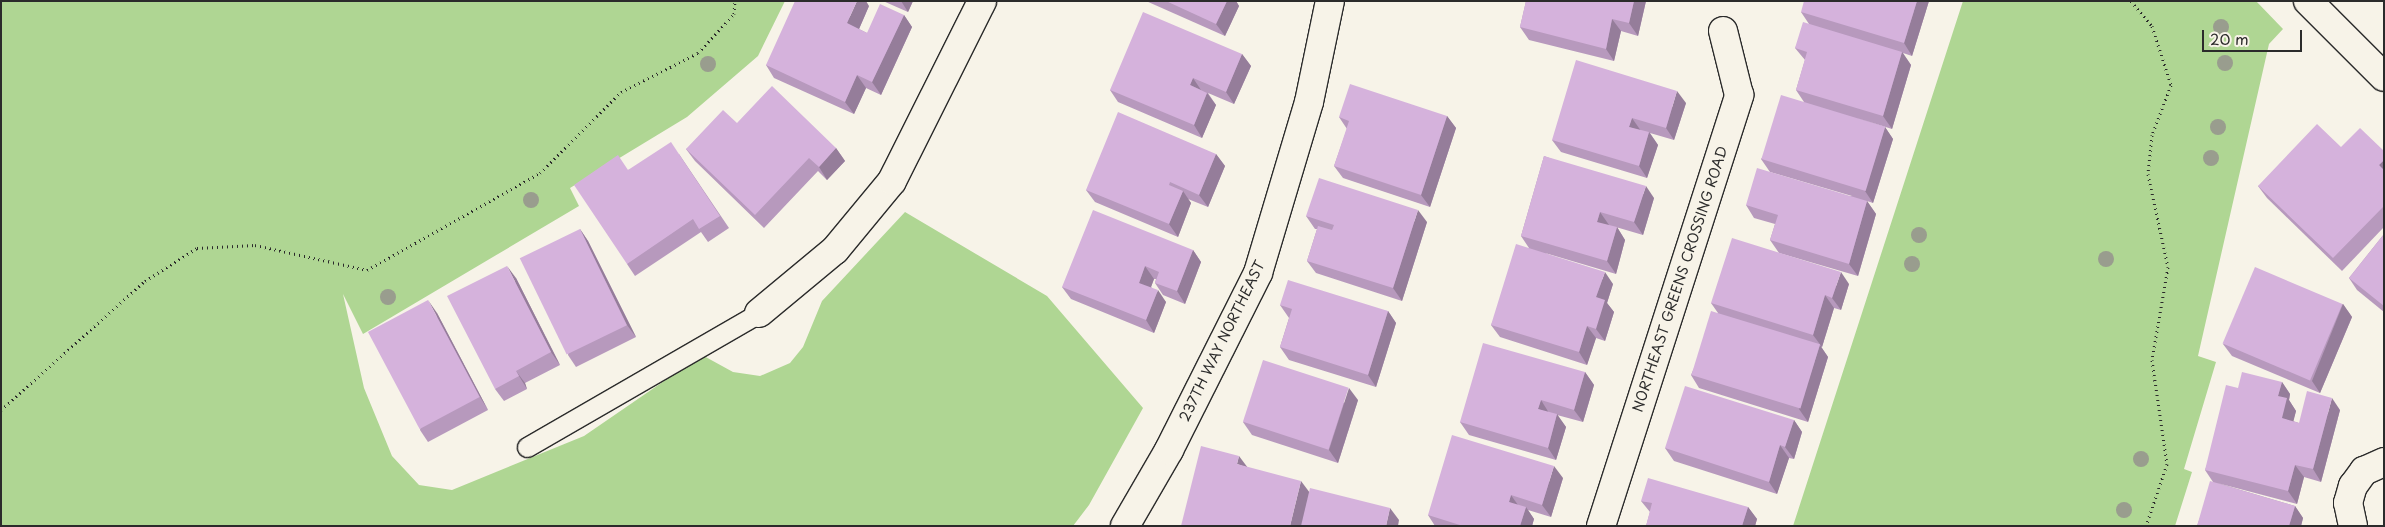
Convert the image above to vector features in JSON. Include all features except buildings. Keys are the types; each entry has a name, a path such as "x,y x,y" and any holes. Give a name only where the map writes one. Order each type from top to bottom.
{"street":[{"path":"759,313 835,250 892,181 982,1"},
{"name":"237TH WAY NORTHEAST","path":"1125,526 1169,450 1258,273 1309,102 1330,1"},
{"path":"2308,1 2384,77"},
{"name":"NORTHEAST GREENS CROSSING ROAD","path":"1601,526 1739,96 1723,31"},
{"path":"2353,526 2348,503 2353,486 2364,472 2384,462"}],"lane":[{"path":"527,447 759,313"}],"path":[{"path":"1,410 145,281 198,248 255,245 367,270 540,172 621,92 698,53 734,14 735,1"},
{"path":"2131,1 2152,26 2171,85 2152,135 2148,174 2168,267 2152,360 2167,464 2146,526"}],"green space":[{"path":"1,1 785,1 758,56 687,117 570,188 579,206 363,334 343,294 364,388 392,456 419,485 452,490 584,436 702,355 733,372 760,376 790,363 803,347 822,301 905,212 1047,296 1143,408 1089,505 1073,526 1,526"},
{"path":"1963,1 2256,1 2283,29 2269,44 2198,356 2216,362 2184,469 2192,472 2175,526 1793,526"}]}
